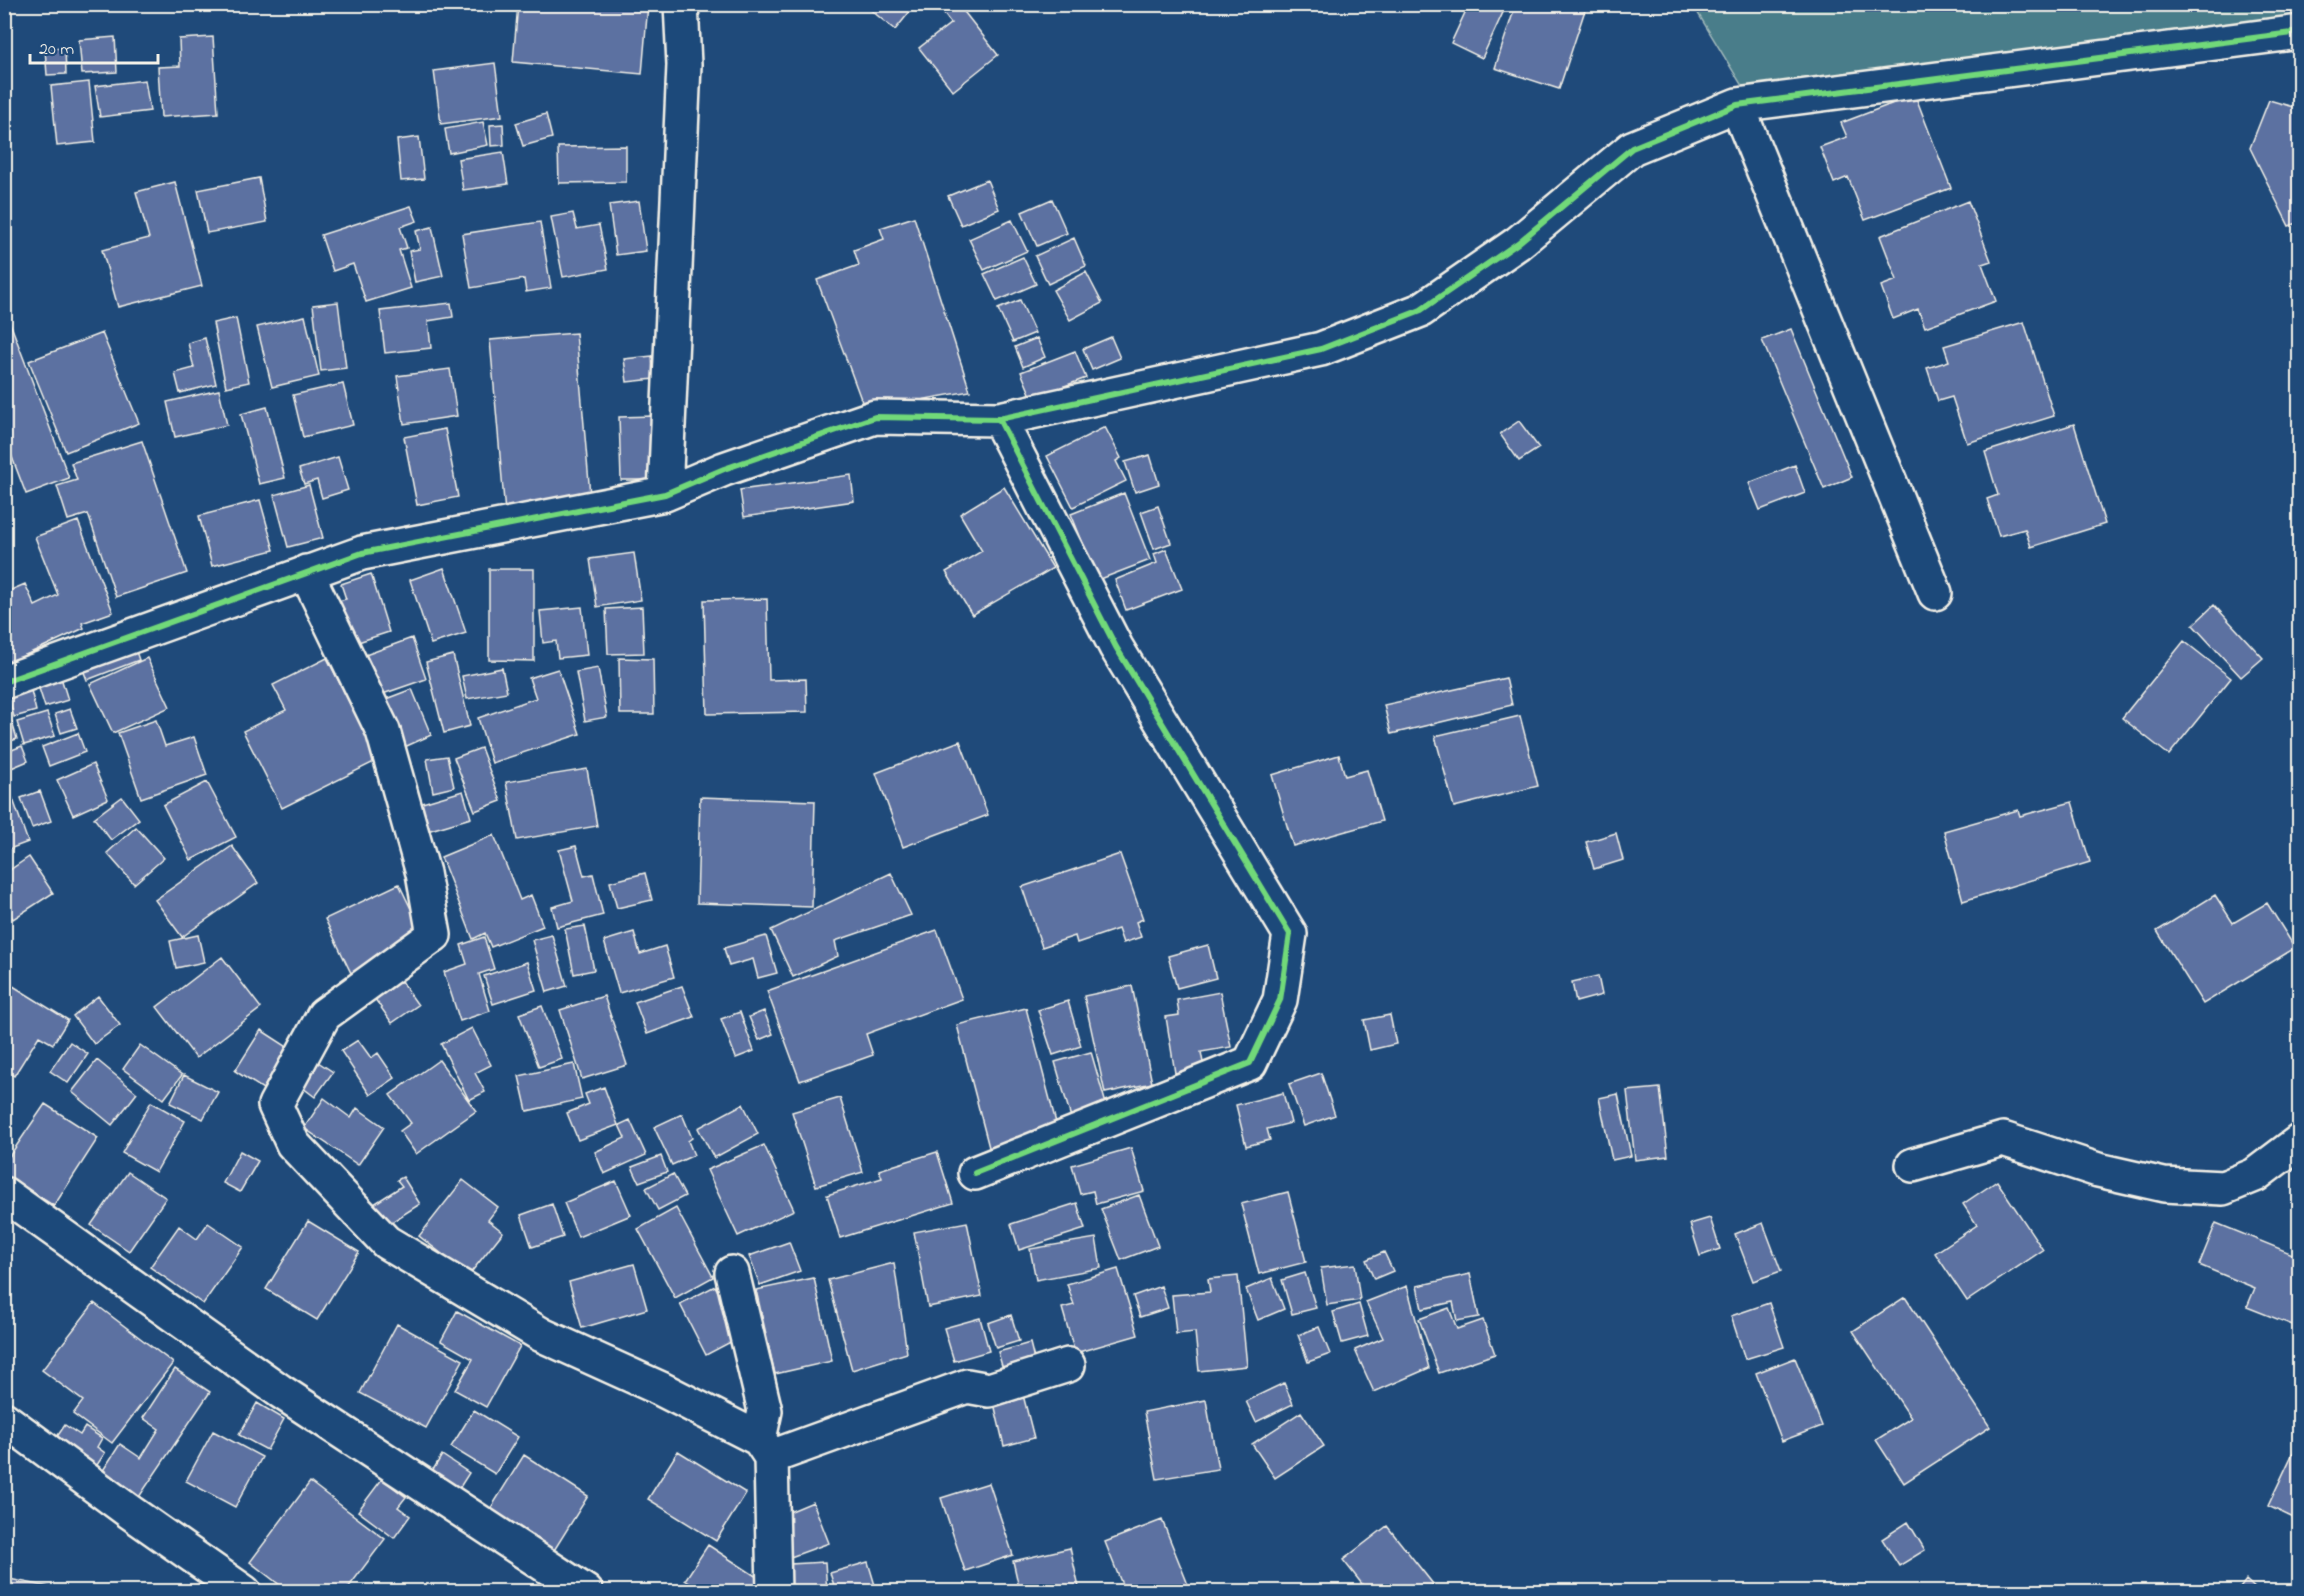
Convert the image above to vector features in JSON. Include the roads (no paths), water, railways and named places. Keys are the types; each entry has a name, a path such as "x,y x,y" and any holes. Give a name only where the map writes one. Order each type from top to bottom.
{"street":[{"path":"665,494 684,65 681,4"},
{"path":"4,681 362,553 665,494 724,469 875,417 999,419 1321,350 1421,310 1518,243 1632,148 1737,105 2300,32"},
{"path":"1737,105 1935,593"},
{"path":"975,1173 1250,1063 1280,1000 1290,934 1116,647 999,419"},
{"path":"306,572 383,731 423,873 434,935 324,1015 275,1105 293,1144 386,1242 542,1335 659,1388 765,1448 967,1386 989,1390 1068,1365"},
{"path":"1913,1165 2003,1140 2098,1170 2164,1185 2223,1188 2255,1175 2300,1141"},
{"path":"4,1194 280,1391 586,1592"},
{"path":"732,1273 765,1411 765,1448 774,1592"},
{"path":"4,1419 244,1592"}]}
